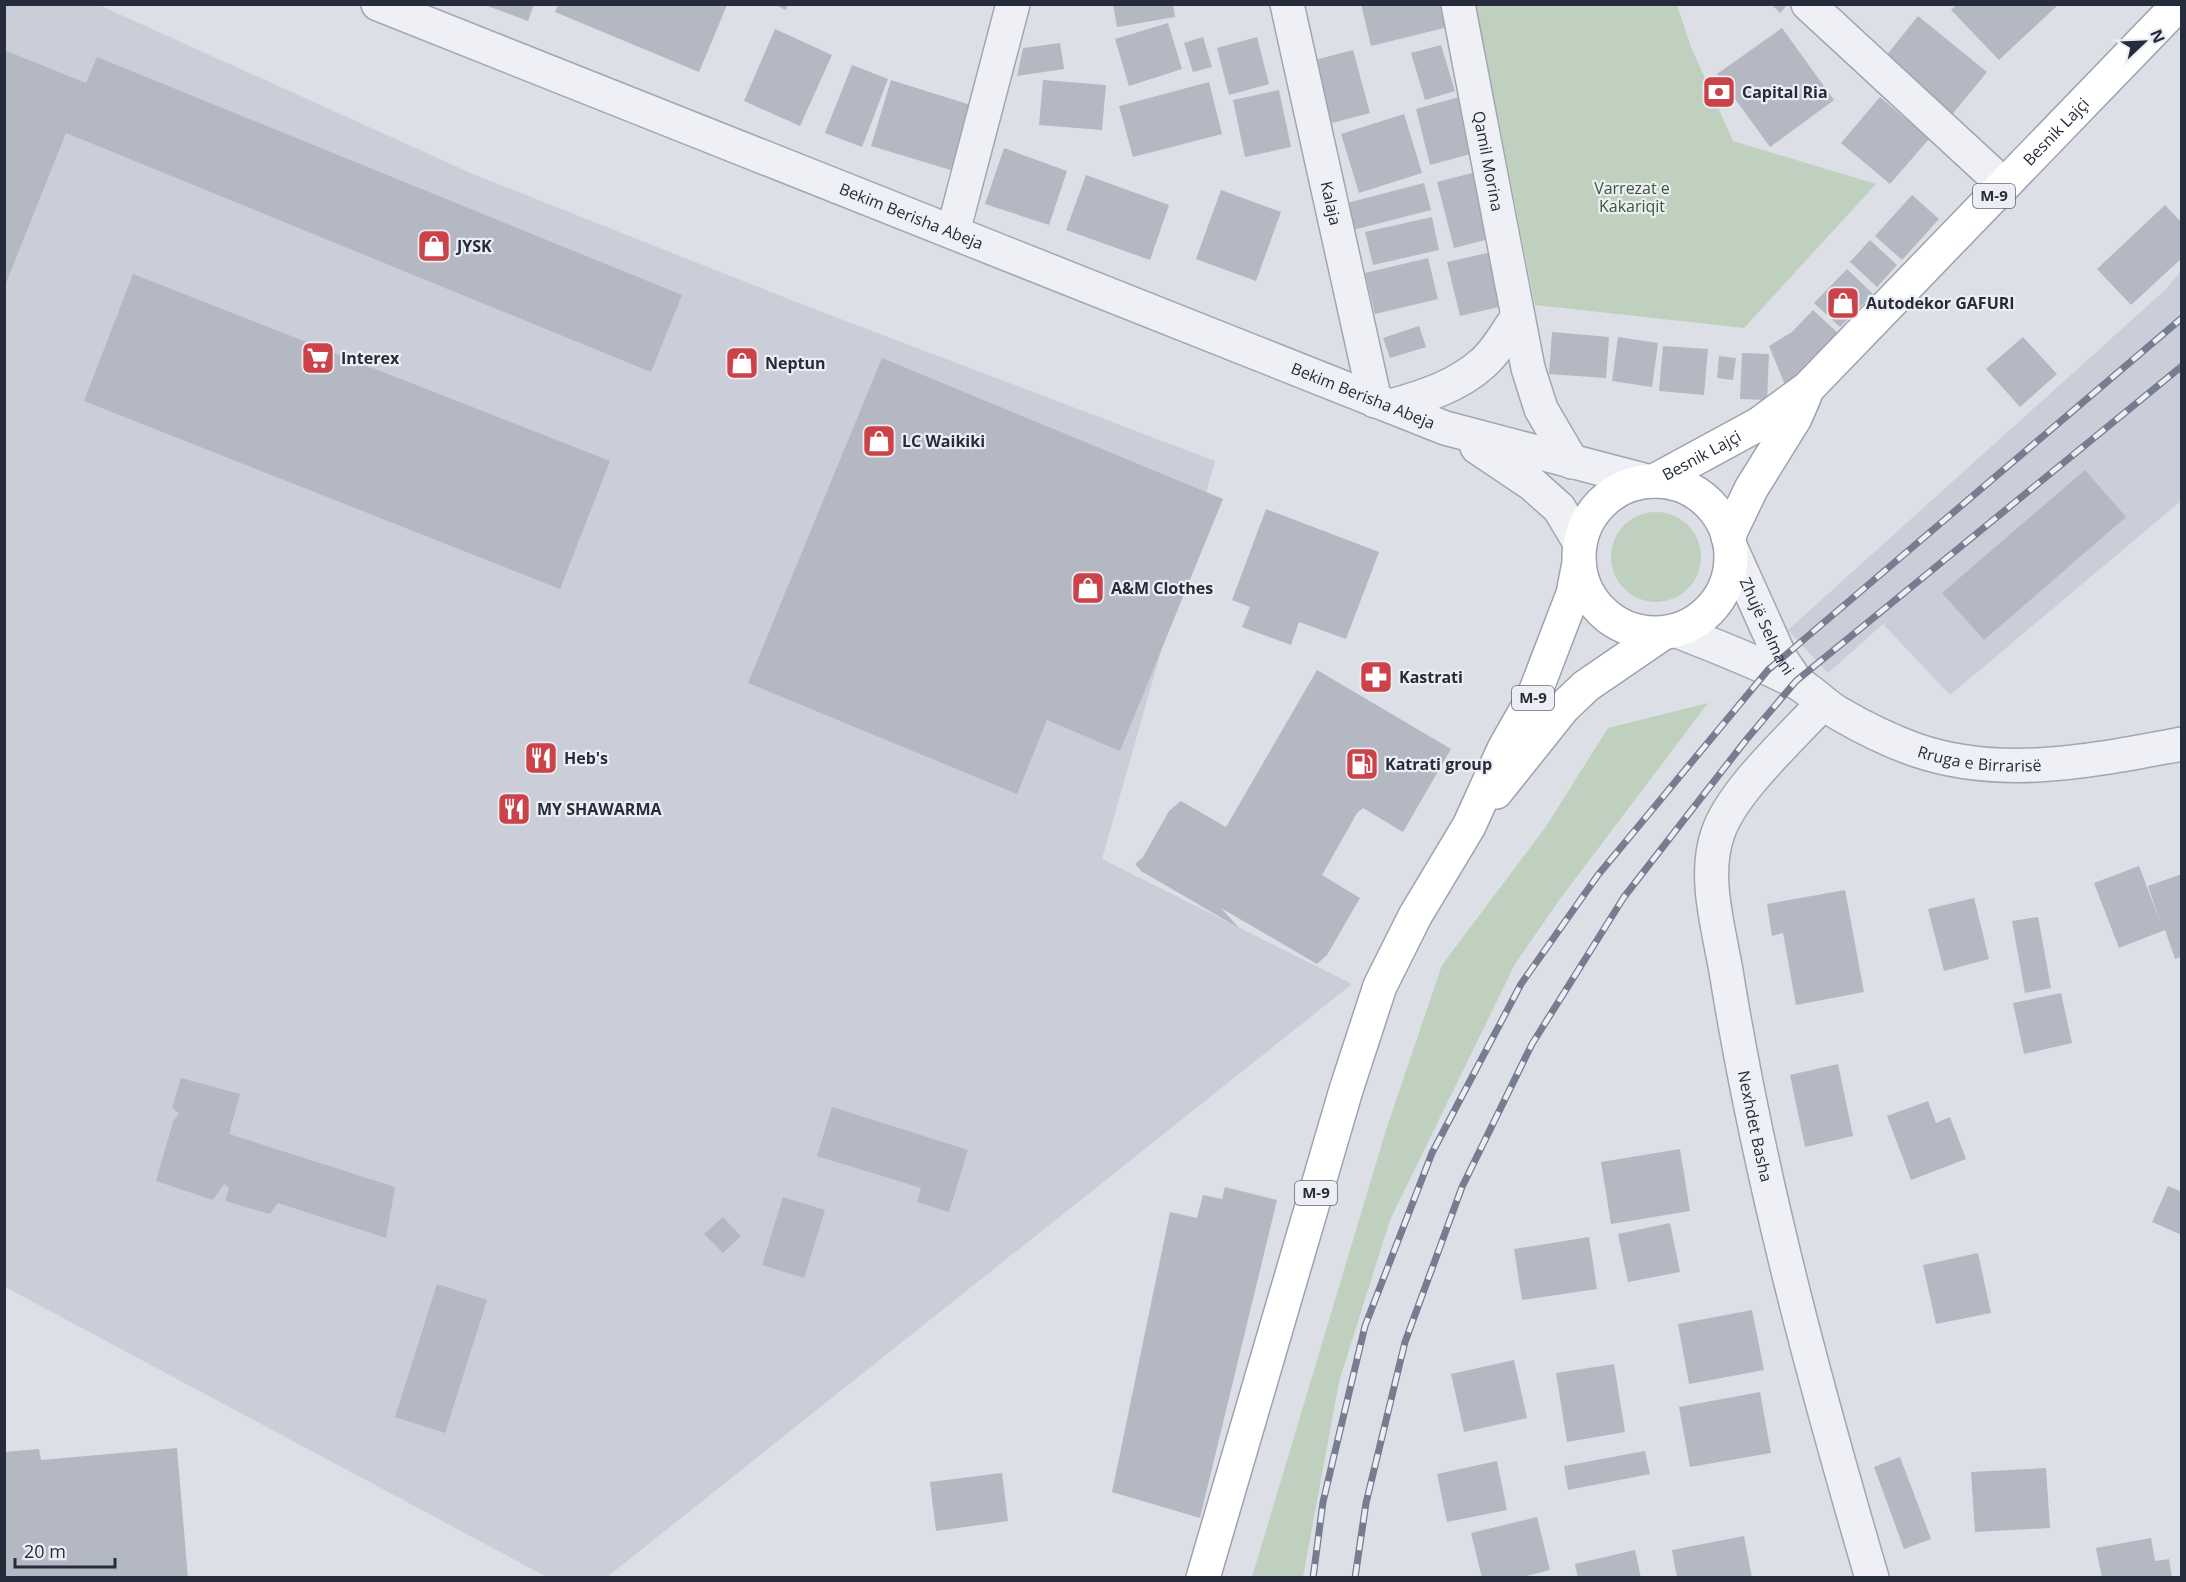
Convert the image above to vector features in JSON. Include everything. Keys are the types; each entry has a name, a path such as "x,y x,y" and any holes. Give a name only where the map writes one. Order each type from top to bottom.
{"main road":[{"name":"Besnik Lajçi","path":"1650,481 1759,424 1808,388 2179,4"},
{"name":"Besnik Lajçi","path":"1730,543 1751,489 1795,418 1808,388"},
{"name":"M-9","path":"1203,1578 1364,1028 1380,986 1414,916 1469,826 1504,749 1533,698 1573,594 1586,525 1596,508 1610,495 1628,486 1650,481 1685,486 1702,496 1716,510 1730,543 1731,569 1725,589 1714,607 1699,621 1669,632 1611,667 1563,708 1469,826"},
{"path":"1579,553 1583,583 1592,601 1606,616 1622,627 1641,633 1669,632"}],"street":[{"name":"Bekim Berisha Abeja","path":"378,4 1445,428 1650,481"},
{"path":"953,232 1013,4"},
{"name":"Kalaja","path":"1287,4 1383,404"},
{"name":"Qamil Morina","path":"1458,4 1528,368 1541,409 1572,462"},
{"path":"1808,4 2004,185"},
{"path":"1383,404 1417,398 1462,378 1483,363 1517,318"},
{"name":"Bekim Berisha Abeja","path":"1445,428 1498,459 1560,508 1579,553"},
{"name":"Zhujë Selmani","path":"1730,543 1780,659 1796,681"},
{"name":"Zhujë Selmani","path":"1669,632 1796,681"},
{"name":"Rruga e Birrarisë","path":"1796,681 1823,703 1877,733 1916,750 1948,759 1988,764 2045,766 2181,744"},
{"name":"Nexhdet Basha","path":"1823,703 1742,793 1718,833 1711,874 1738,1041 1775,1221 1834,1448 1872,1578"}],"shaded area":[{"path":"4,5 99,5 473,174 801,304 1215,461 1102,859 1352,984 607,1577 547,1577 5,1287"},
{"path":"2181,271 2181,501 1950,695 1883,624 1828,673 1788,630 2166,289"}],"green space":[{"name":"Varrezat e Kakariqit","path":"1476,5 1677,5 1691,47 1733,141 1876,184 1744,328 1535,305"},
{"path":"1656,512 1673,516 1688,525 1697,540 1701,557 1697,574 1688,589 1673,598 1656,602 1639,598 1624,589 1615,574 1611,557 1615,540 1624,525 1639,516"},
{"path":"1708,703 1560,899 1515,964 1390,1220 1339,1382 1303,1577 1252,1577 1386,1130 1442,965 1545,828 1608,728"}],"building":[{"path":"482,4 534,4 528,21"},
{"path":"773,4 788,4 786,10"},
{"path":"1113,4 1173,4 1175,17 1117,27"},
{"path":"1361,4 1442,4 1448,27 1371,46"},
{"path":"1771,4 1788,4 1780,13"},
{"path":"1957,4 2059,4 1999,60 1951,10"},
{"path":"558,5 727,5 699,72 555,12"},
{"path":"1918,16 1987,72 1950,117 1882,61"},
{"path":"1168,23 1182,69 1129,86 1115,39"},
{"path":"1782,28 1834,100 1770,147 1717,74"},
{"path":"775,29 832,55 800,126 744,101"},
{"path":"1203,37 1212,67 1193,72 1184,43"},
{"path":"1257,37 1269,84 1229,95 1217,48"},
{"path":"1060,43 1064,69 1017,76 1023,48"},
{"path":"1441,45 1455,91 1425,100 1411,53"},
{"path":"4,50 86,83 97,57 682,295 651,372 66,133 4,288"},
{"path":"1353,50 1370,113 1332,123 1315,60"},
{"path":"852,65 888,79 862,147 825,133"},
{"path":"891,80 974,106 954,171 871,146"},
{"path":"1043,80 1106,85 1102,130 1039,125"},
{"path":"1209,82 1222,134 1133,157 1119,106"},
{"path":"1279,90 1291,147 1245,157 1233,100"},
{"path":"1459,97 1474,153 1430,165 1416,109"},
{"path":"1880,97 1929,139 1890,184 1841,143"},
{"path":"1404,114 1422,173 1359,193 1341,134"},
{"path":"1004,148 1067,171 1049,225 985,204"},
{"path":"1480,171 1497,237 1454,248 1437,182"},
{"path":"1086,175 1169,205 1150,260 1066,230"},
{"path":"1424,183 1431,210 1353,230 1347,203"},
{"path":"1221,190 1281,212 1256,281 1196,259"},
{"path":"1912,195 1939,219 1902,260 1875,236"},
{"path":"2165,205 2182,223 2182,258 2131,305 2097,269"},
{"path":"1432,217 1439,250 1373,265 1365,232"},
{"path":"1870,240 1897,265 1877,287 1850,262"},
{"path":"1492,252 1503,306 1460,316 1447,262"},
{"path":"1428,258 1438,299 1375,314 1365,273"},
{"path":"1847,269 1873,294 1840,327 1814,303"},
{"path":"133,274 610,461 560,589 84,401"},
{"path":"1813,310 1840,335 1814,365 1785,385 1769,346 1792,332"},
{"path":"1419,326 1426,347 1390,358 1383,338"},
{"path":"1552,332 1609,337 1606,378 1549,374"},
{"path":"1618,337 1658,343 1652,387 1612,381"},
{"path":"2023,337 2057,374 2020,407 1986,369"},
{"path":"1663,346 1708,349 1704,395 1659,391"},
{"path":"1742,353 1769,354 1767,400 1740,399"},
{"path":"1719,356 1736,358 1733,380 1717,378"},
{"path":"882,358 1223,499 1120,751 1047,720 1017,794 748,683"},
{"path":"2085,470 2126,517 1984,640 1942,593"},
{"path":"1266,509 1379,552 1346,639 1299,622 1291,645 1242,627 1250,607 1232,600"},
{"path":"1317,670 1451,749 1403,832 1363,808 1357,813 1322,875 1360,898 1327,955 1317,964 1221,908 1239,928 1141,871 1135,864 1143,857 1169,811 1181,801 1226,827"},
{"path":"2139,866 2161,924 2148,886 2182,874 2182,956 2175,959 2165,930 2119,948 2094,883"},
{"path":"1845,890 1864,992 1796,1005 1783,933 1772,936 1767,904"},
{"path":"1974,898 1989,959 1944,971 1928,909"},
{"path":"2038,917 2051,988 2025,993 2012,921"},
{"path":"2061,993 2072,1043 2024,1054 2013,1003"},
{"path":"1838,1064 1853,1136 1805,1147 1790,1075"},
{"path":"181,1078 240,1094 229,1134 395,1187 386,1238 278,1203 270,1214 225,1201 229,1188 224,1184 213,1200 156,1181 173,1122 179,1113 172,1108"},
{"path":"1928,1101 1936,1123 1950,1117 1966,1159 1911,1180 1887,1116"},
{"path":"832,1107 968,1150 949,1212 917,1202 921,1188 817,1156"},
{"path":"1680,1149 1690,1211 1611,1224 1601,1162"},
{"path":"2168,1186 2182,1192 2182,1235 2152,1222"},
{"path":"1225,1187 1277,1200 1200,1518 1112,1492 1170,1212 1197,1218 1203,1195 1222,1199"},
{"path":"783,1197 825,1210 804,1278 762,1265"},
{"path":"723,1217 741,1236 723,1253 704,1234"},
{"path":"1670,1223 1680,1272 1628,1282 1618,1234"},
{"path":"1589,1237 1597,1289 1522,1300 1514,1249"},
{"path":"1978,1253 1991,1313 1936,1324 1923,1265"},
{"path":"437,1284 487,1300 445,1433 395,1417"},
{"path":"1752,1310 1764,1370 1689,1384 1678,1324"},
{"path":"1514,1360 1527,1418 1464,1432 1451,1374"},
{"path":"1614,1364 1625,1432 1567,1442 1556,1373"},
{"path":"1760,1392 1771,1453 1690,1467 1679,1407"},
{"path":"177,1448 188,1578 4,1578 4,1452 39,1449 41,1460"},
{"path":"1645,1451 1650,1474 1568,1490 1564,1466"},
{"path":"1900,1457 1931,1539 1904,1549 1874,1467"},
{"path":"1497,1461 1507,1510 1447,1522 1437,1474"},
{"path":"2046,1468 2050,1528 1975,1532 1971,1472"},
{"path":"1002,1473 1008,1521 936,1531 930,1482"},
{"path":"1537,1517 1550,1570 1519,1578 1482,1578 1471,1533"},
{"path":"1744,1536 1752,1578 1677,1578 1672,1550"},
{"path":"2151,1538 2155,1561 2169,1559 2172,1578 2102,1578 2096,1548"},
{"path":"1635,1550 1641,1578 1578,1578 1575,1564"}],"railway":[{"path":"1313,1578 1323,1502 1365,1326 1432,1153 1521,984 1598,875 1768,670 2182,318"},
{"path":"1355,1578 1366,1503 1405,1342 1462,1187 1532,1044 1624,897 1746,740 1796,681 2182,366"}],"place":[{"name":"Capital Ria","path":"1719,92"},
{"name":"JYSK","path":"434,246"},
{"name":"Autodekor GAFURI","path":"1843,303"},
{"name":"Interex","path":"318,358"},
{"name":"Neptun","path":"742,363"},
{"name":"LC Waikiki","path":"879,441"},
{"name":"A&M Clothes","path":"1088,588"},
{"name":"Kastrati","path":"1376,677"},
{"name":"Heb's","path":"541,758"},
{"name":"Katrati group","path":"1362,764"},
{"name":"MY SHAWARMA","path":"514,809"}]}
